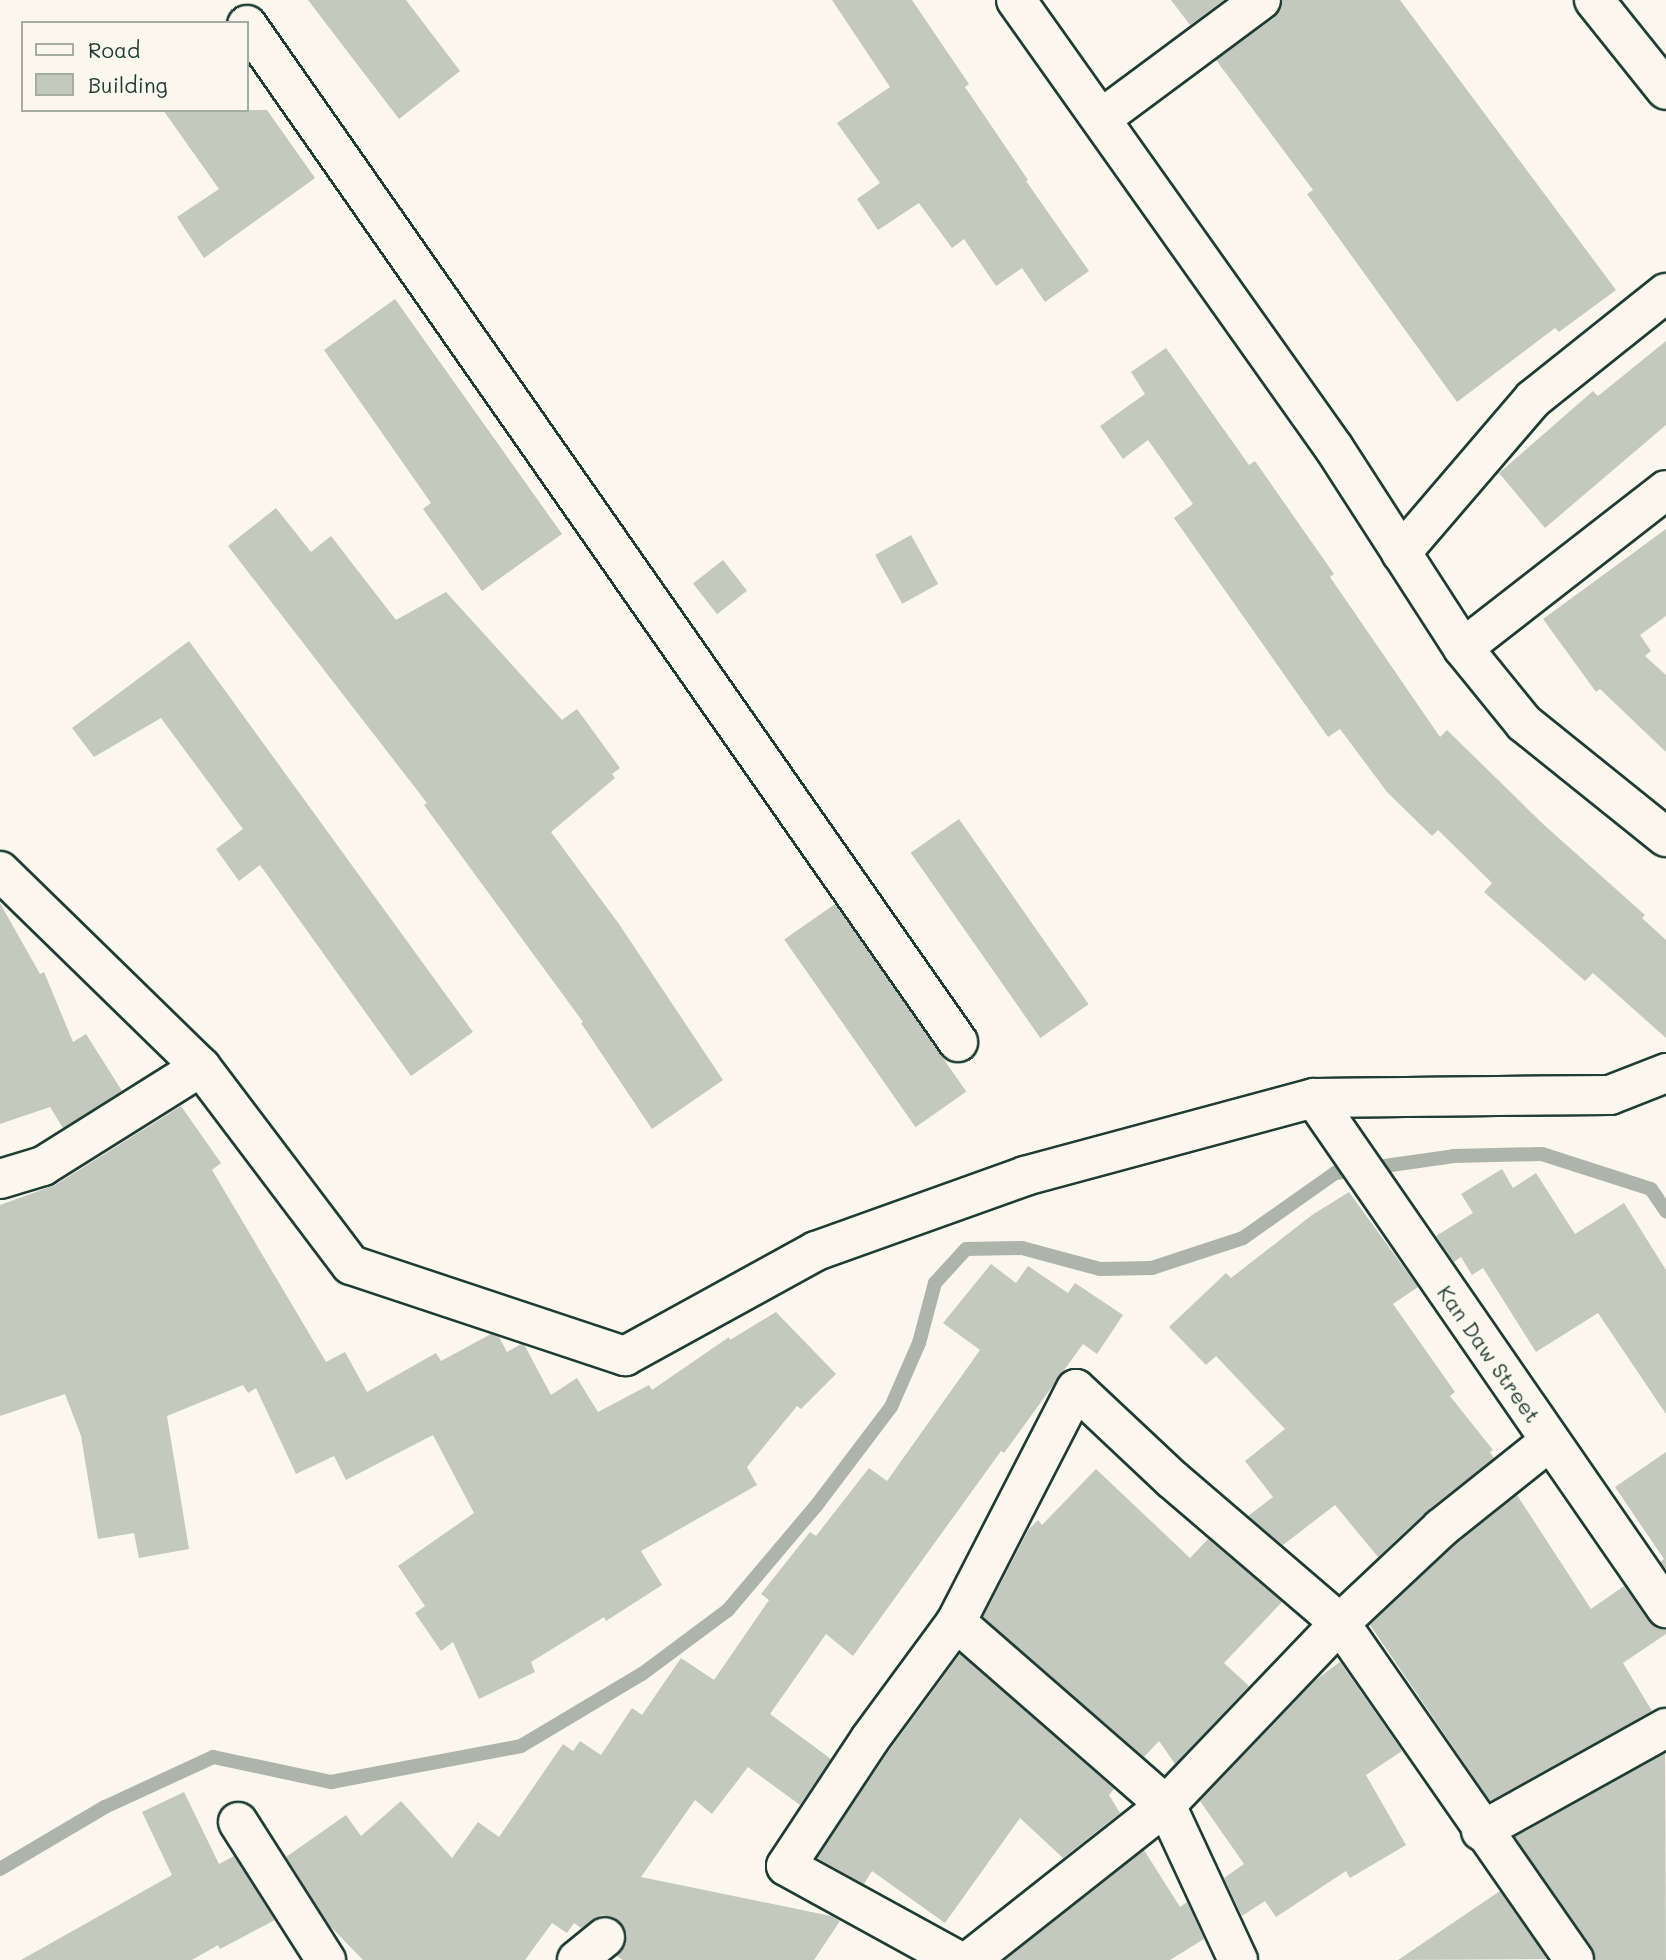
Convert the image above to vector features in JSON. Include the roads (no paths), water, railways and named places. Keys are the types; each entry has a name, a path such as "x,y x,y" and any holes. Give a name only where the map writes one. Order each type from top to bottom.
{"street":[{"path":"229,0 244,21"},
{"path":"1016,0 1334,448 1463,648 1524,723 1666,837"},
{"path":"1102,118 1261,0"},
{"path":"1594,0 1666,90"},
{"path":"248,27 958,1042"},
{"path":"1401,553 1533,399 1666,293"},
{"path":"1463,648 1666,490"},
{"path":"0,871 201,1067 351,1265 625,1356 817,1251 1025,1176 1314,1098 1611,1095 1666,1073"},
{"path":"0,1179 43,1166 201,1067"},
{"name":"Kan Daw Street","path":"1314,1098 1666,1608"},
{"path":"957,1960 786,1866 870,1739 956,1622 1076,1389 1173,1480 1340,1623 1481,1831 1574,1960"},
{"path":"991,1952 1166,1805 1340,1623 1441,1528 1550,1441"},
{"path":"956,1622 1166,1805 1238,1960"},
{"path":"1481,1831 1666,1728"},
{"path":"238,1822 326,1960"}],"waterway":[{"path":"0,1869 105,1807 213,1757 331,1782 521,1746 642,1674 728,1610 816,1506 891,1407 919,1343 935,1283 966,1249 1022,1248 1100,1269 1152,1268 1243,1238 1335,1173 1454,1156 1542,1154 1651,1189 1666,1211"}]}
